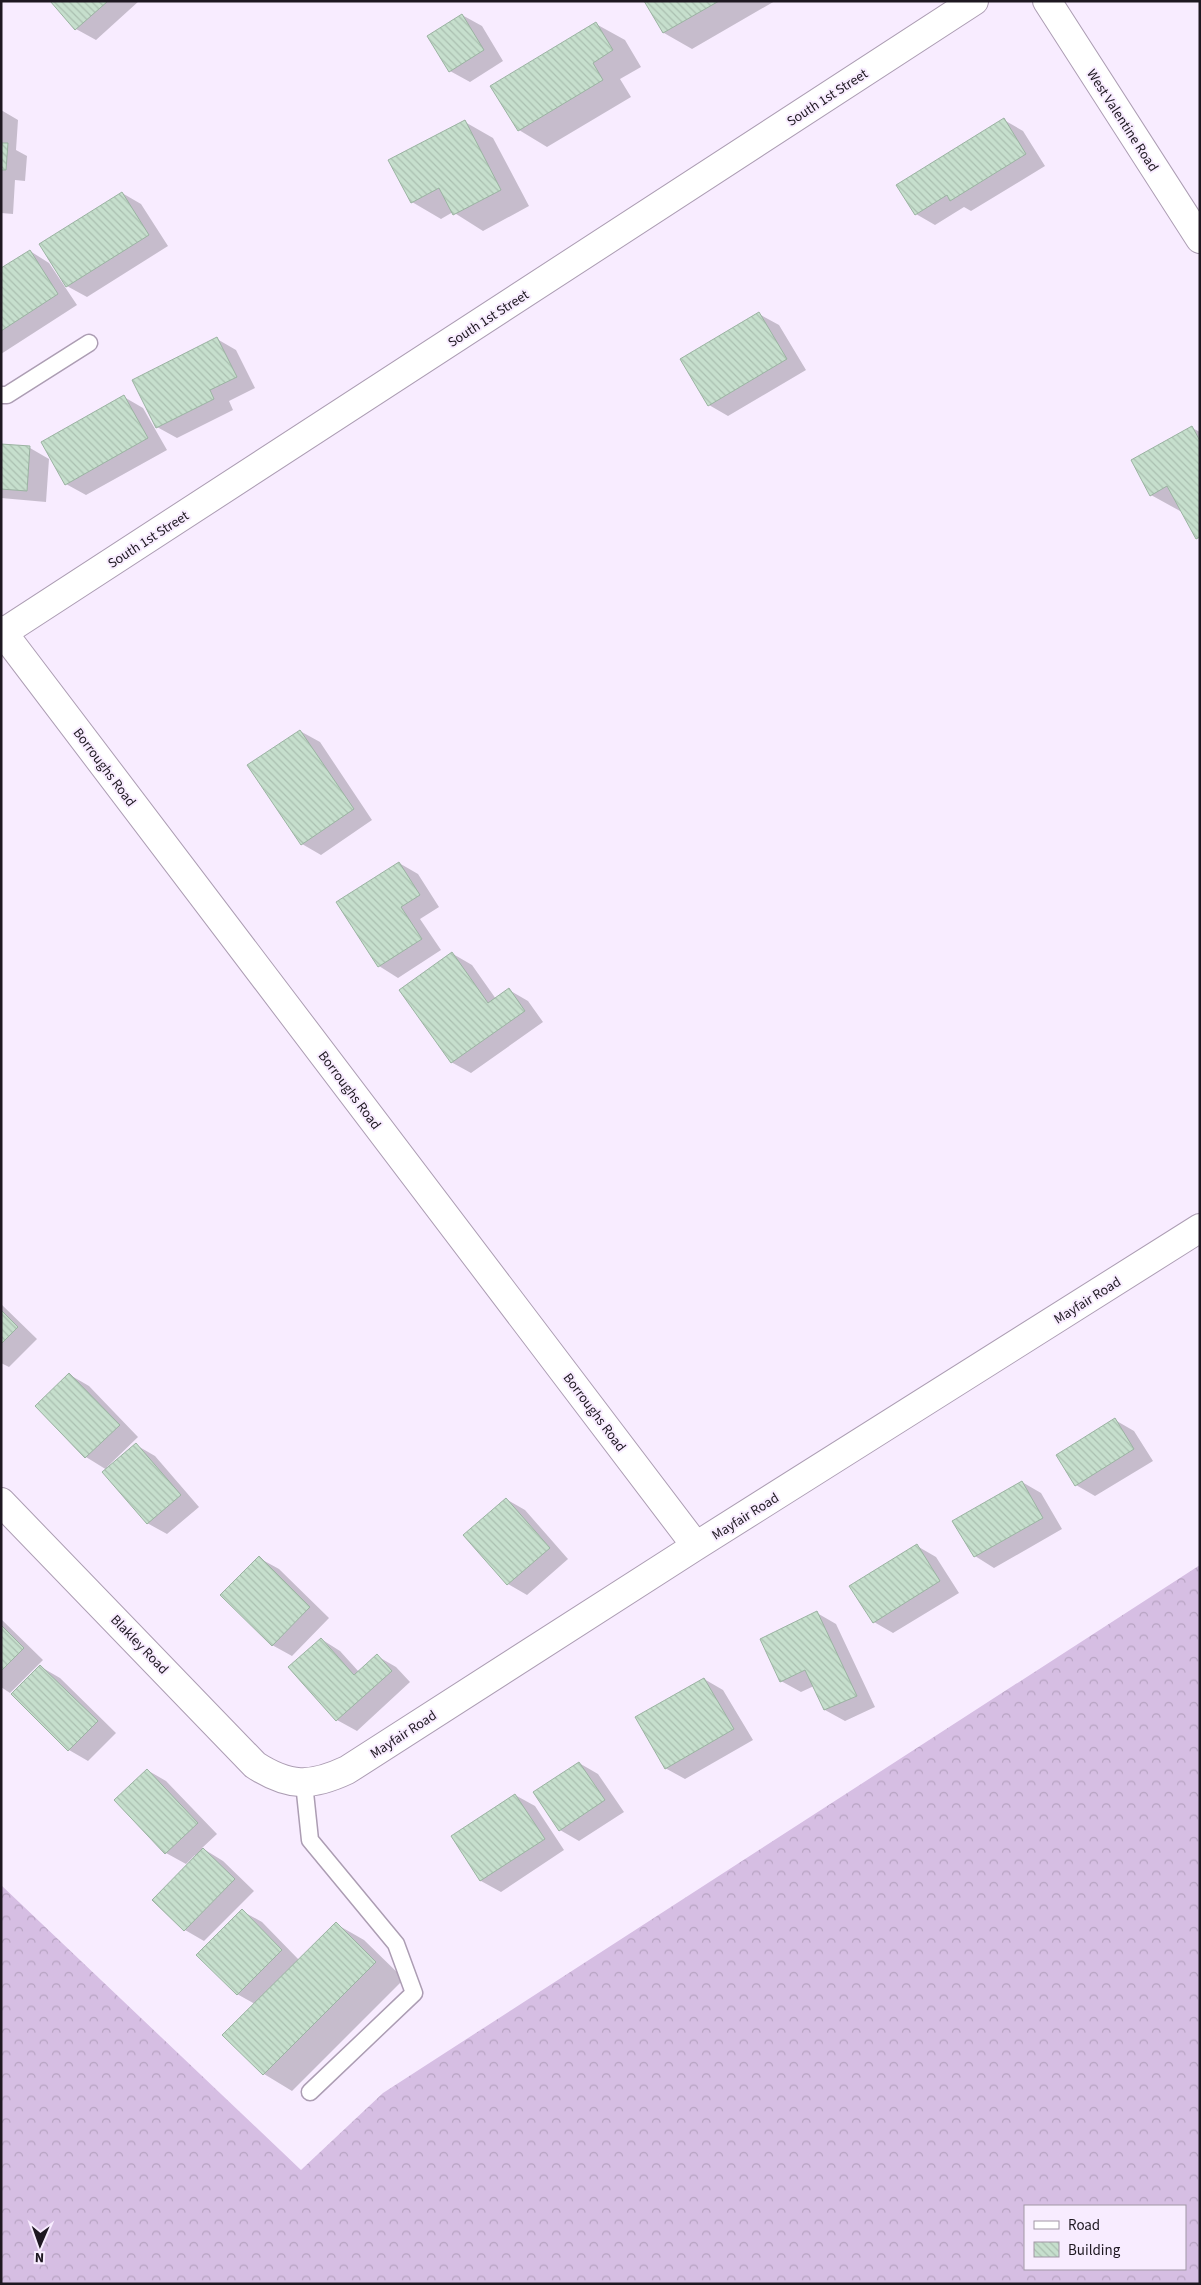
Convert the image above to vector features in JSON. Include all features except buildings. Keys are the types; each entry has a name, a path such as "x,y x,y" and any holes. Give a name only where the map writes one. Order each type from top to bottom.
{"street":[{"name":"South 1st Street","path":"2,632 974,1"},
{"name":"West Valentine Road","path":"1046,1 1200,239"},
{"name":"Borroughs Road","path":"2,632 696,1546"},
{"name":"Mayfair Road","path":"294,1782 333,1777 347,1770 696,1546 1200,1228"},
{"name":"Blakley Road","path":"1,1502 255,1766 294,1782"}],"lane":[{"path":"1,395 7,395 89,343"},
{"path":"294,1782 310,1840 396,1944 414,1993 310,2092"}],"green space":[{"path":"1200,1565 1200,2284 1,2284 1,1885 301,2170 383,2093"}]}
